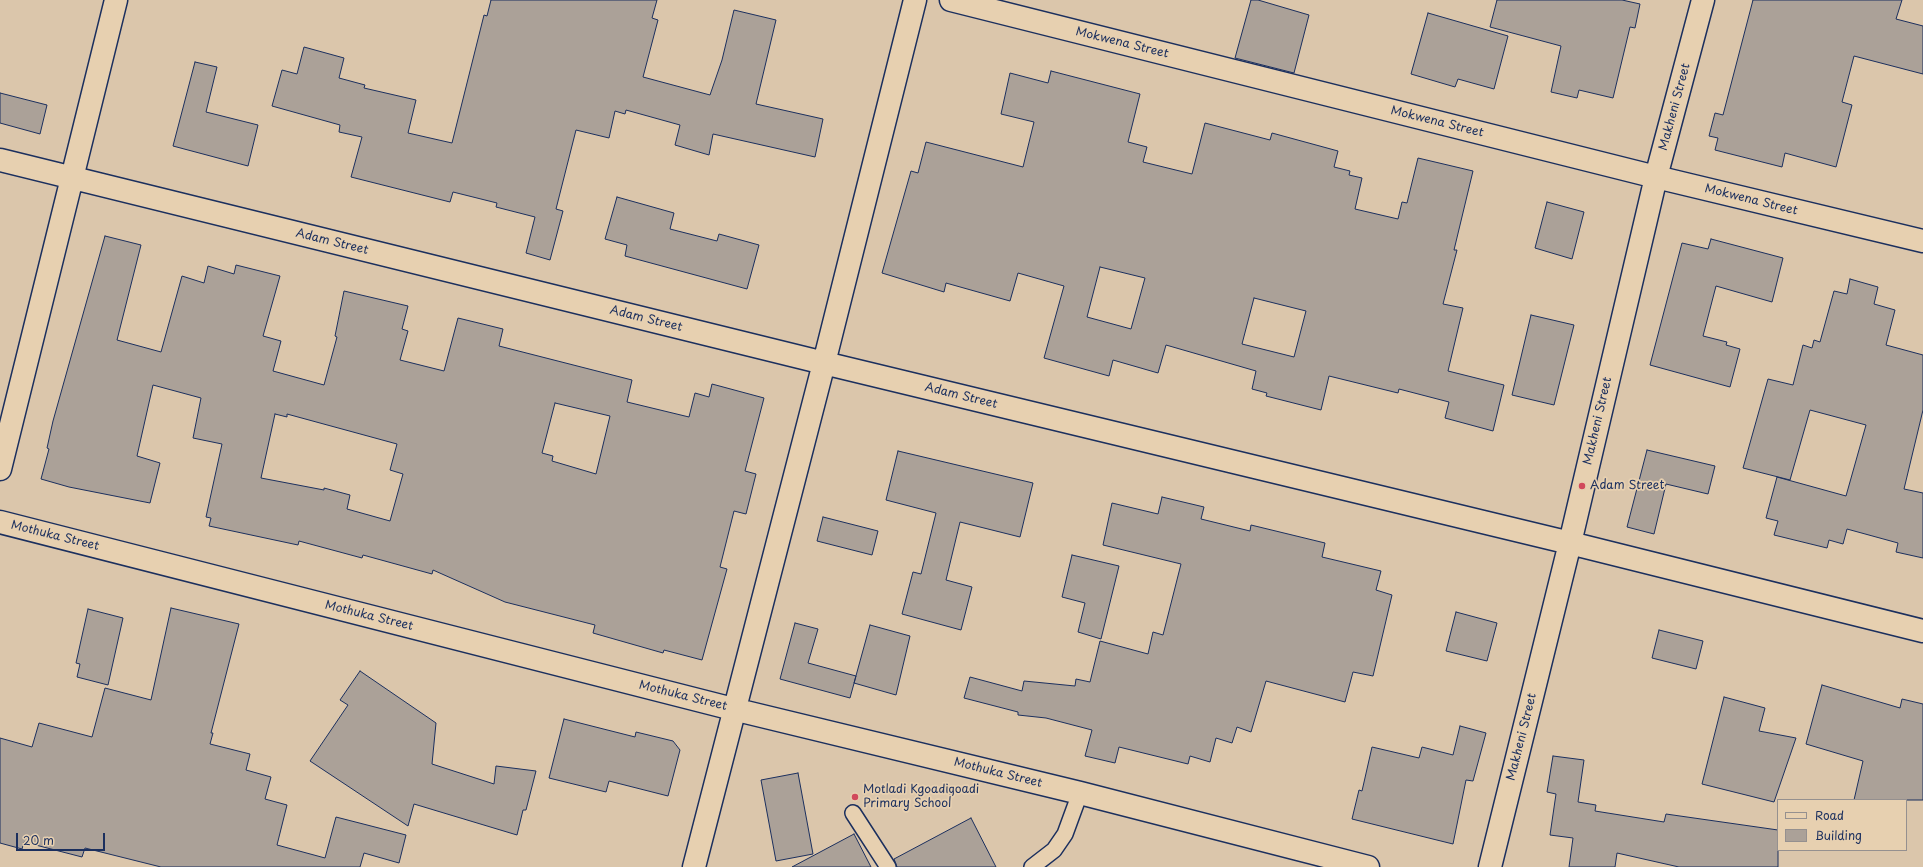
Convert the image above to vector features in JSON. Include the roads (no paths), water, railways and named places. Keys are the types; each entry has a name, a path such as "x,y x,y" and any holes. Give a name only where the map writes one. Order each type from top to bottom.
{"street":[{"path":"0,469 116,0"},
{"path":"694,867 824,363 915,0"},
{"name":"Mokwena Street","path":"951,0 1656,177 1923,241"},
{"name":"Makheni Street","path":"1490,867 1570,543 1656,177 1703,0"},
{"name":"Adam Street","path":"0,160 824,363 1570,543 1923,631"},
{"name":"Mothuka Street","path":"0,522 734,709 1080,793 1368,867"}],"lane":[{"path":"1032,867 1054,850 1065,834 1080,793"},
{"path":"853,813 888,867"}],"place":[{"name":"Adam Street","path":"1582,486"},
{"name":"Motladi Kgoadigoadi Primary School","path":"855,797"}]}
